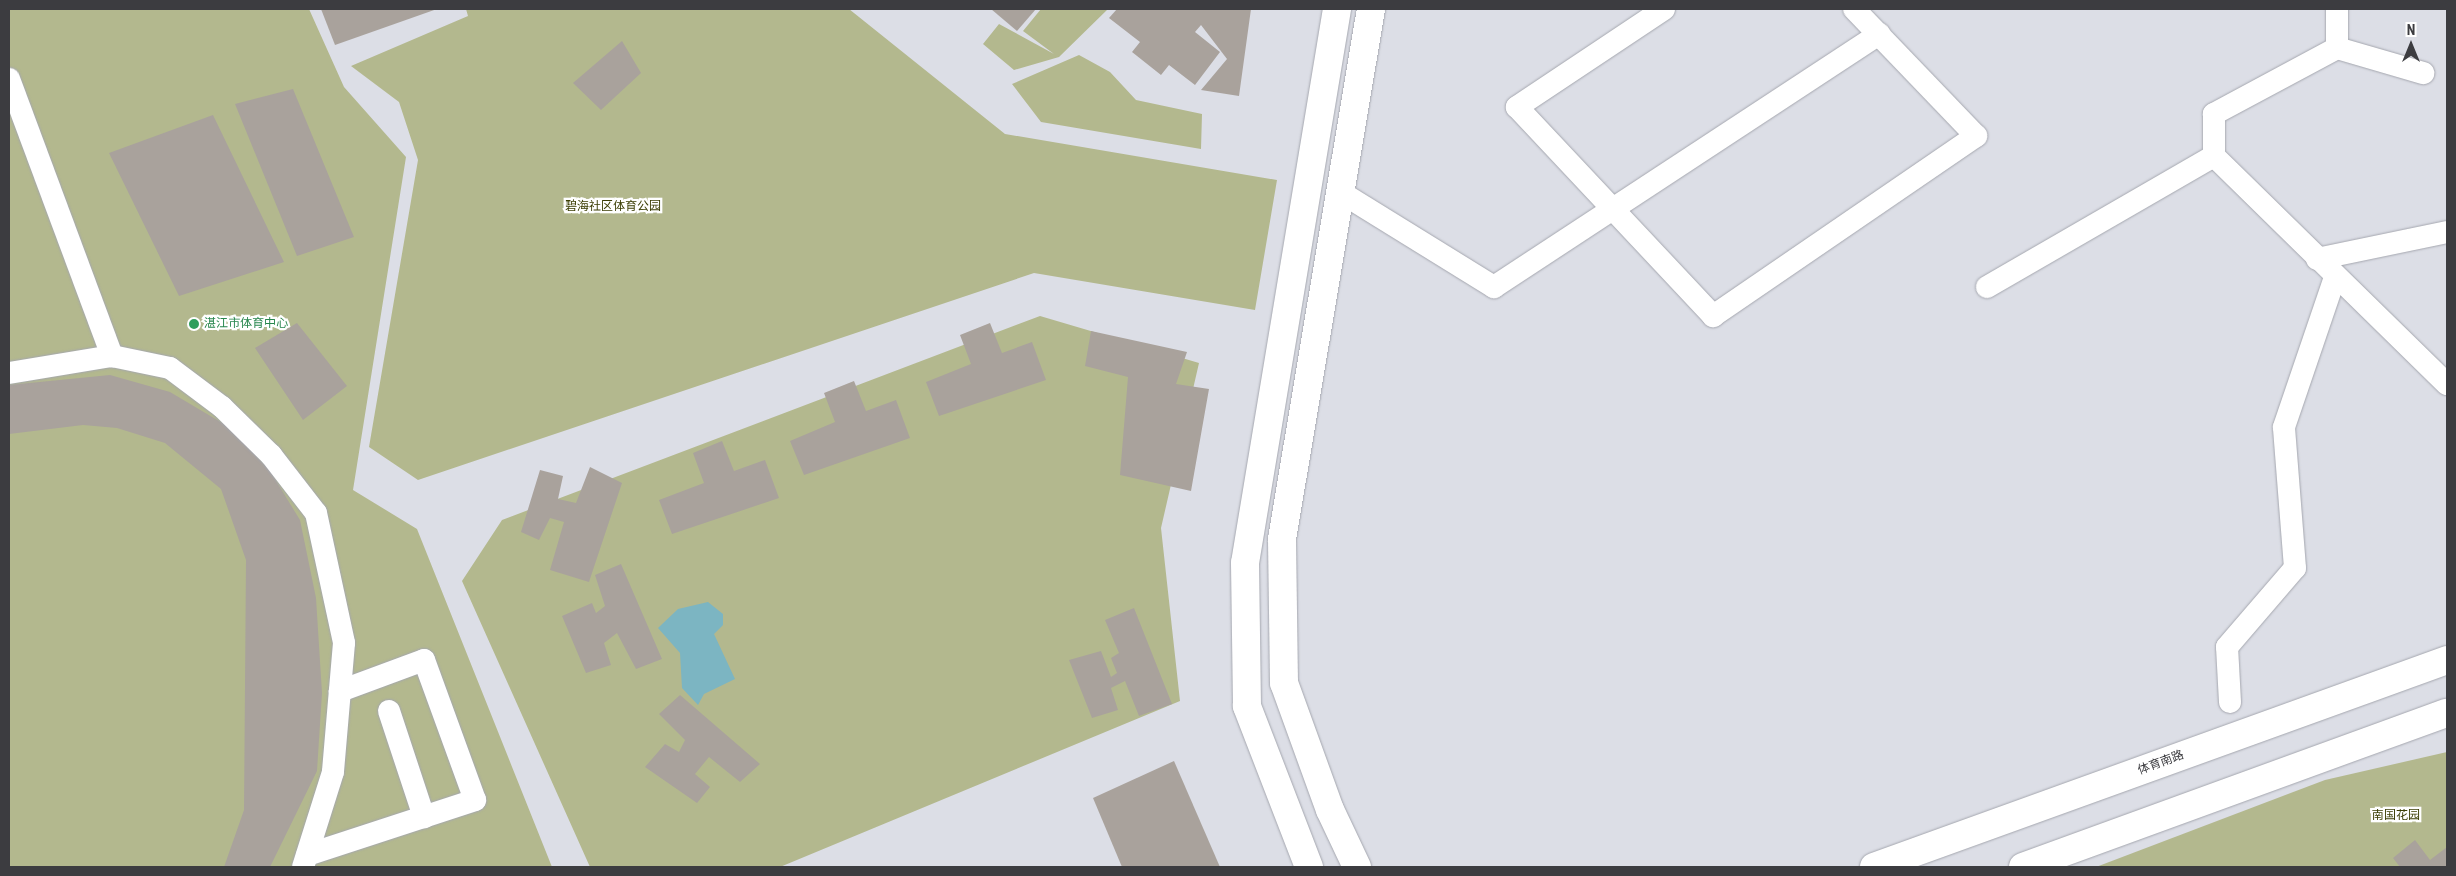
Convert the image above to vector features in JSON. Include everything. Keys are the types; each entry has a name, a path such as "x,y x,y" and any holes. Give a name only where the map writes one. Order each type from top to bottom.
{"street":[{"path":"1309,867 1293,833 1247,706 1245,563 1337,9"},
{"path":"1359,863 1330,810 1284,682 1282,539 1370,9"},
{"path":"1664,9 1517,107 1713,316 1976,136 1854,9"},
{"path":"2337,9 2337,48"},
{"path":"1340,192 1494,288 1879,34"},
{"path":"2423,73 2337,48 2214,114 2214,156 2335,277 2447,384"},
{"path":"9,79 112,356"},
{"path":"1987,286 2214,156"},
{"path":"2317,259 2447,232"},
{"path":"2230,702 2227,647 2295,568 2284,427 2335,277"},
{"path":"9,373 112,356 170,368 222,407 271,455 316,513 344,643 333,772 305,861"},
{"path":"305,861 474,800 424,660 340,690"},
{"name":"体育南路","path":"1874,867 2447,660"},
{"path":"389,711 424,817"},
{"path":"2022,867 2447,713"},
{"path":"1293,833 1294,867"}],"green space":[{"name":"湛江市体育中心","path":"9,9 309,9 344,87 406,157 353,490 417,529 552,867 9,867"},
{"name":"碧海社区体育公园","path":"466,9 849,9 1005,134 1277,180 1255,310 1034,273 418,480 369,447 418,160 399,102 351,66 468,16"},
{"path":"1041,9 1108,9 1059,57 1014,70 983,44 999,24 1054,54 1023,31"},
{"path":"1079,55 1110,72 1136,100 1202,114 1201,149 1041,122 1012,84"},
{"path":"1040,316 1199,363 1161,528 1180,701 780,867 590,867 462,581 502,520"},
{"name":"南国花园","path":"2447,752 2447,867 2096,867 2325,780"}],"water":[{"path":"708,602 723,614 723,625 714,634 735,679 704,694 698,705 682,688 680,653 658,628 678,609"}],"building":[{"path":"321,9 437,9 335,45"},
{"path":"991,9 1036,9 1017,31"},
{"path":"1117,9 1251,9 1239,96 1201,90 1227,59 1201,25 1195,32 1220,52 1195,85 1169,65 1161,75 1132,52 1140,42 1109,18"},
{"path":"622,41 641,73 601,110 573,83"},
{"path":"293,89 354,237 297,256 235,104"},
{"path":"213,115 284,262 179,296 109,153"},
{"path":"297,323 347,386 303,420 255,348"},
{"path":"990,323 1002,353 1032,342 1046,380 939,416 926,382 971,364 960,335"},
{"path":"1091,331 1187,352 1176,384 1209,389 1191,491 1120,475 1128,377 1085,366"},
{"path":"110,375 170,392 229,427 270,471 300,520 316,598 322,693 317,771 270,867 224,867 244,810 246,560 221,489 165,443 117,428 83,425 9,434 9,385"},
{"path":"854,381 866,411 896,400 910,438 804,475 790,441 835,422 824,393"},
{"path":"722,441 734,471 765,460 779,498 672,534 659,500 704,483 693,453"},
{"path":"590,467 622,483 589,582 550,570 564,522 550,518 539,540 521,532 540,470 563,476 558,499 576,503"},
{"path":"621,564 662,659 636,669 617,633 604,643 611,665 586,673 562,616 592,603 596,613 605,606 595,575"},
{"path":"1134,608 1172,704 1139,716 1125,681 1111,688 1118,710 1092,718 1069,660 1101,651 1111,677 1117,673 1111,658 1119,653 1105,620"},
{"path":"680,695 760,764 740,782 709,757 695,774 710,787 697,803 645,767 665,744 679,752 685,740 659,714"},
{"path":"1174,761 1220,867 1122,867 1093,798"},
{"path":"2415,840 2430,860 2447,847 2447,867 2400,867 2393,858"}],"place":[{"name":"湛江市体育中心","path":"194,324"}]}
